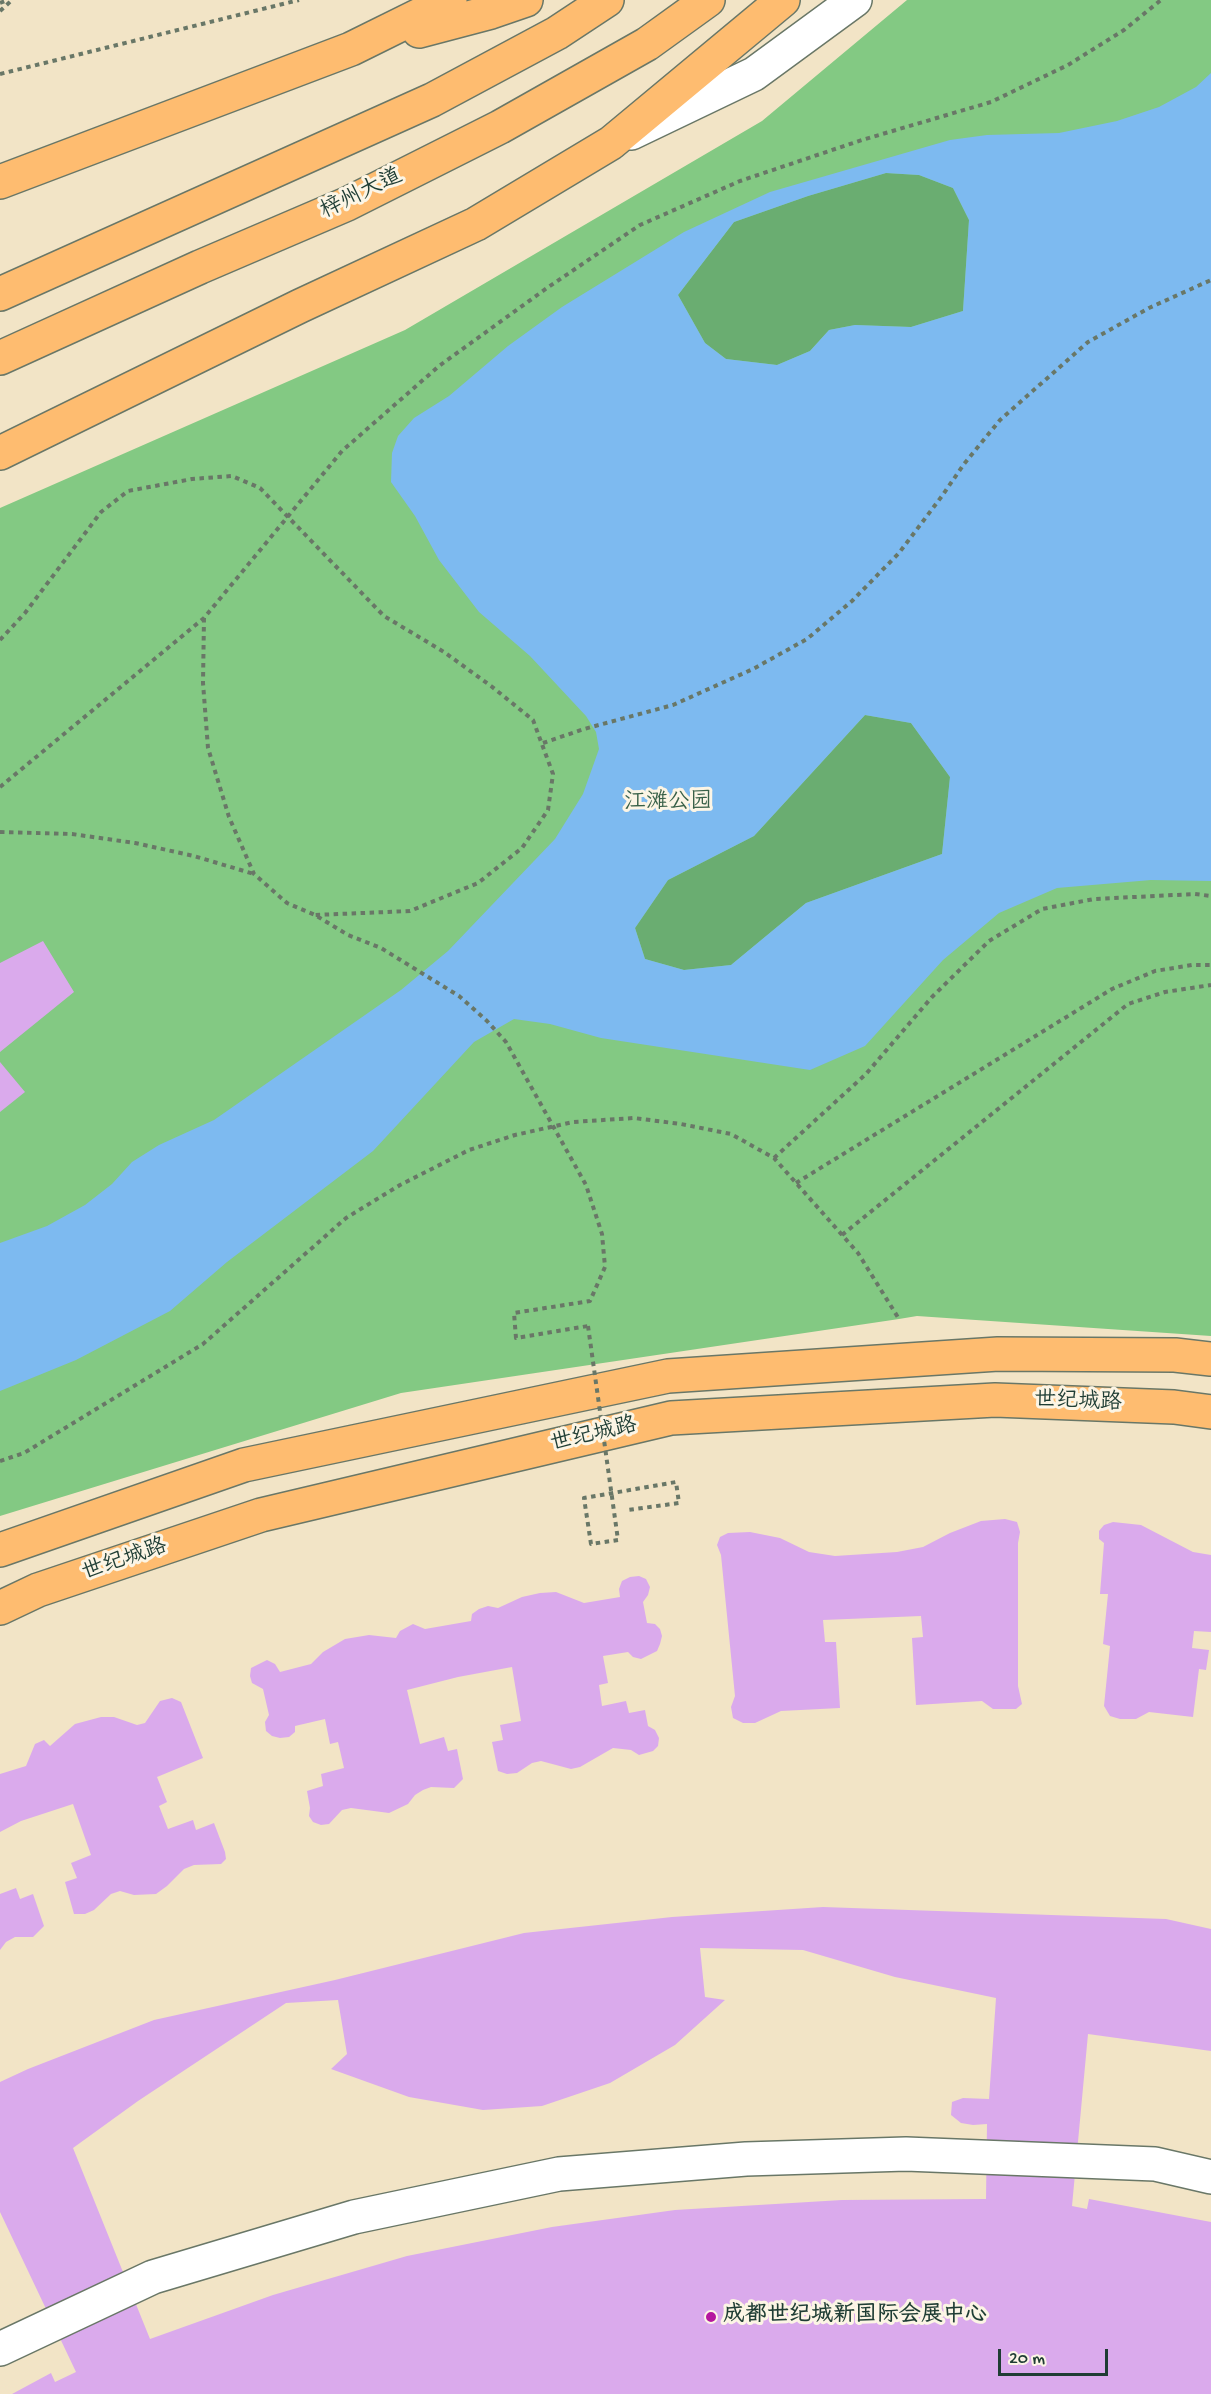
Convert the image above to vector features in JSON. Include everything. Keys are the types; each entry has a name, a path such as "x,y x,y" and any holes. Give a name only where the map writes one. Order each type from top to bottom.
{"main road":[{"path":"351,50 450,0"},
{"path":"0,182 351,50 491,12 526,0"},
{"path":"0,294 432,100 557,33 607,0"},
{"name":"梓州大道","path":"0,358 200,267 347,204 500,127 647,44 708,0"},
{"path":"0,453 300,306 476,224 611,143 783,0"},
{"name":"世纪城路","path":"0,1550 244,1466 668,1376 998,1354 1175,1355 1211,1359"},
{"name":"世纪城路","path":"0,1608 38,1590 261,1515 670,1418 995,1400 1174,1407 1211,1412"}],"street":[{"path":"611,143 754,74 855,0"},
{"path":"0,2349 153,2277 354,2217 559,2174 746,2159 906,2154 1155,2164 1211,2177"}],"path":[{"path":"0,3 10,0"},
{"path":"0,11 10,0"},
{"path":"0,74 298,0"},
{"path":"0,787 204,618 342,451 439,366 547,288 640,225 740,181 862,140 991,102 1068,65 1124,30 1161,0"},
{"path":"543,743 584,729 673,705 753,669 807,639 852,601 899,553 964,464 1000,420 1088,342 1149,308 1211,280"},
{"path":"0,640 25,613 101,512 128,491 192,479 232,476 260,488 384,616 444,652 491,686 532,720 543,743 553,774 548,810 522,848 478,882 410,911 315,915"},
{"path":"204,618 203,683 208,748 229,817 255,874 287,903 315,915 348,935 381,948 459,996 487,1021 506,1042 586,1185 602,1234 605,1267 590,1301 514,1313 516,1338 588,1326 618,1540 591,1544 584,1498 676,1482 679,1503 628,1510"},
{"path":"0,832 72,834 135,843 194,856 255,874"},
{"path":"774,1158 866,1074 932,997 989,941 1042,909 1094,899 1195,894 1211,896"},
{"path":"796,1183 1112,989 1155,971 1192,965 1211,965"},
{"path":"842,1236 1128,1004 1165,992 1211,985"},
{"path":"0,1461 24,1453 203,1344 346,1218 400,1185 469,1150 515,1135 573,1122 634,1118 681,1124 731,1134 774,1158 858,1253 899,1319"}],"green space":[{"name":"江滩公园","path":"907,0 1211,0 1211,1336 917,1316 401,1393 0,1516 0,508 405,330 762,121"},
{"path":"886,173 919,175 953,188 969,220 963,311 911,327 855,325 829,330 810,351 777,365 726,359 705,343 678,295 734,222 808,196"},
{"path":"865,715 911,723 950,777 942,854 806,903 731,965 684,970 645,959 635,928 668,880 754,836"}],"water":[{"path":"1211,73 1211,881 1151,880 1057,888 999,913 943,960 865,1046 810,1070 601,1038 550,1024 514,1019 474,1042 373,1151 227,1262 170,1311 76,1360 0,1391 0,1243 47,1226 85,1205 112,1184 132,1162 159,1145 214,1120 401,990 448,951 555,839 583,794 599,749 596,732 586,716 530,656 479,612 439,560 415,516 391,482 392,453 398,436 414,418 449,396 508,346 562,307 684,232 770,192 950,140 987,135 1059,133 1117,121 1159,107 1196,87","holes":["886,173 919,175 953,188 969,220 963,311 911,327 855,325 829,330 810,351 777,365 726,359 705,343 678,295 734,222 808,196","865,715 911,723 950,777 942,854 806,903 731,965 684,970 645,959 635,928 668,880 754,836"]}],"building":[{"path":"43,941 74,992 0,1052 0,963"},
{"path":"0,1062 25,1092 0,1112"},
{"path":"1005,1519 1017,1522 1020,1532 1018,1543 1018,1686 1022,1704 1016,1709 993,1709 982,1701 916,1705 912,1638 923,1637 921,1616 823,1620 825,1642 836,1642 840,1708 781,1711 755,1723 743,1723 733,1718 731,1707 735,1696 721,1555 717,1545 720,1537 728,1533 750,1532 780,1538 809,1552 835,1556 897,1552 923,1547 981,1521"},
{"path":"1113,1522 1141,1525 1193,1552 1211,1555 1211,1632 1194,1631 1192,1648 1209,1650 1206,1670 1199,1669 1193,1717 1149,1712 1136,1719 1120,1719 1110,1716 1104,1706 1110,1646 1103,1644 1108,1594 1100,1594 1104,1543 1099,1539 1099,1531 1104,1525"},
{"path":"639,1576 646,1579 650,1587 643,1602 647,1623 655,1624 660,1629 662,1636 660,1644 657,1651 641,1659 633,1657 628,1652 603,1656 608,1683 599,1685 602,1706 626,1701 629,1713 645,1710 648,1726 655,1730 659,1738 658,1746 653,1751 639,1755 631,1750 613,1748 580,1767 571,1769 541,1761 532,1763 517,1773 507,1774 498,1771 492,1742 503,1740 500,1725 521,1721 512,1667 458,1677 407,1690 420,1744 444,1737 448,1751 457,1749 463,1779 454,1788 431,1787 423,1790 415,1795 408,1804 389,1813 351,1808 342,1810 329,1824 321,1825 313,1822 309,1816 307,1791 323,1786 321,1774 344,1768 338,1742 330,1744 325,1719 295,1726 295,1732 289,1737 272,1736 266,1731 265,1722 269,1715 263,1689 252,1683 251,1668 267,1660 275,1664 280,1672 311,1664 323,1652 345,1639 369,1635 396,1638 400,1631 413,1624 425,1629 471,1621 472,1614 479,1609 488,1606 498,1608 522,1597 540,1593 556,1592 584,1603 620,1597 619,1589 622,1581"},
{"path":"172,1698 181,1702 203,1758 157,1777 167,1802 159,1806 168,1829 193,1820 196,1830 214,1823 226,1859 221,1864 194,1865 184,1869 156,1894 134,1895 120,1891 111,1894 94,1910 85,1914 74,1914 65,1882 77,1878 71,1863 91,1855 73,1804 21,1821 0,1832 0,1774 26,1766 35,1744 44,1740 50,1746 75,1724 101,1717 114,1717 137,1725 145,1723 160,1701"},
{"path":"16,1888 20,1899 33,1894 44,1926 33,1937 15,1937 6,1942 0,1950 0,1894"},
{"path":"823,1907 1166,1919 1211,1929 1211,2051 1088,2034 1072,2206 1087,2209 1089,2199 1211,2222 1211,2394 12,2394 51,2373 55,2382 76,2372 0,2212 0,2082 154,2020 335,1980 524,1933 672,1917","holes":["700,1948 803,1950 895,1977 996,1998 989,2099 963,2098 952,2102 951,2115 961,2123 987,2124 986,2199 842,2200 675,2210 552,2227 407,2256 273,2295 150,2339 73,2148 138,2101 286,2003 338,2000 347,2054 331,2069 409,2097 483,2110 542,2106 610,2083 675,2045 725,2000 705,1997"]}],"place":[{"name":"成都世纪城新国际会展中心","path":"711,2317"}]}
